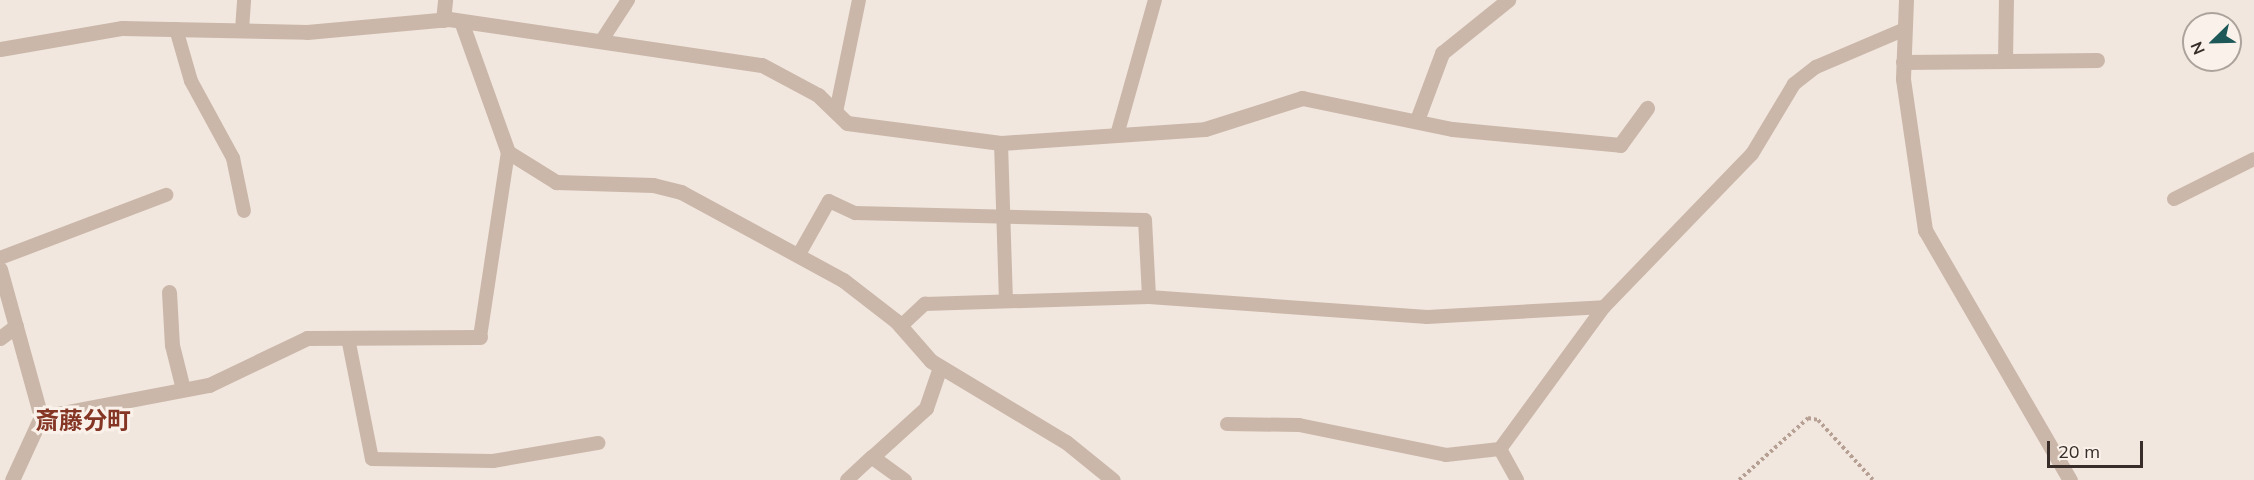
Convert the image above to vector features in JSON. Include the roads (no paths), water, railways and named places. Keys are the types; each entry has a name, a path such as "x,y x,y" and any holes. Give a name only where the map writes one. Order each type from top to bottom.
{"street":[{"path":"443,20 445,0"},
{"path":"1417,120 1442,53 1508,0"},
{"path":"1906,0 1904,62 1925,230 2070,480"},
{"path":"2005,61 2006,0"},
{"path":"0,48 122,28 308,32 443,20 460,21 762,65 818,96 846,123 1000,143 1205,129 1302,98 1452,129 1620,145 1647,108"},
{"path":"460,21 508,152 556,183 653,185 681,192 843,280 901,326 940,367 1066,442 1113,480"},
{"path":"1904,62 2097,60"},
{"path":"0,269 41,417 12,480"},
{"path":"169,292 172,345 183,389"},
{"path":"0,338 16,326"},
{"path":"41,417 183,389 229,377 307,338 480,337"},
{"path":"904,480 872,457 926,408 940,367"}],"lane":[{"path":"242,30 244,0"},
{"path":"602,40 628,0"},
{"path":"836,112 859,0"},
{"path":"1117,135 1155,0"},
{"path":"176,28 191,81 232,158 244,211"},
{"path":"1227,424 1299,425 1446,455 1500,449 1604,307 1752,154 1794,84 1816,67 1905,29"},
{"path":"1000,143 1006,301"},
{"path":"480,337 508,152"},
{"path":"2174,199 2254,159"},
{"path":"0,258 166,195"},
{"path":"798,256 829,201 855,213 1145,220 1149,297"},
{"path":"901,326 925,304 1149,297 1427,317 1604,307"},
{"path":"348,338 372,459 493,461 598,444"},
{"path":"1500,449 1517,480"},
{"path":"848,480 872,457"}],"district":[{"name":"斎藤分町","path":"83,421"}]}
